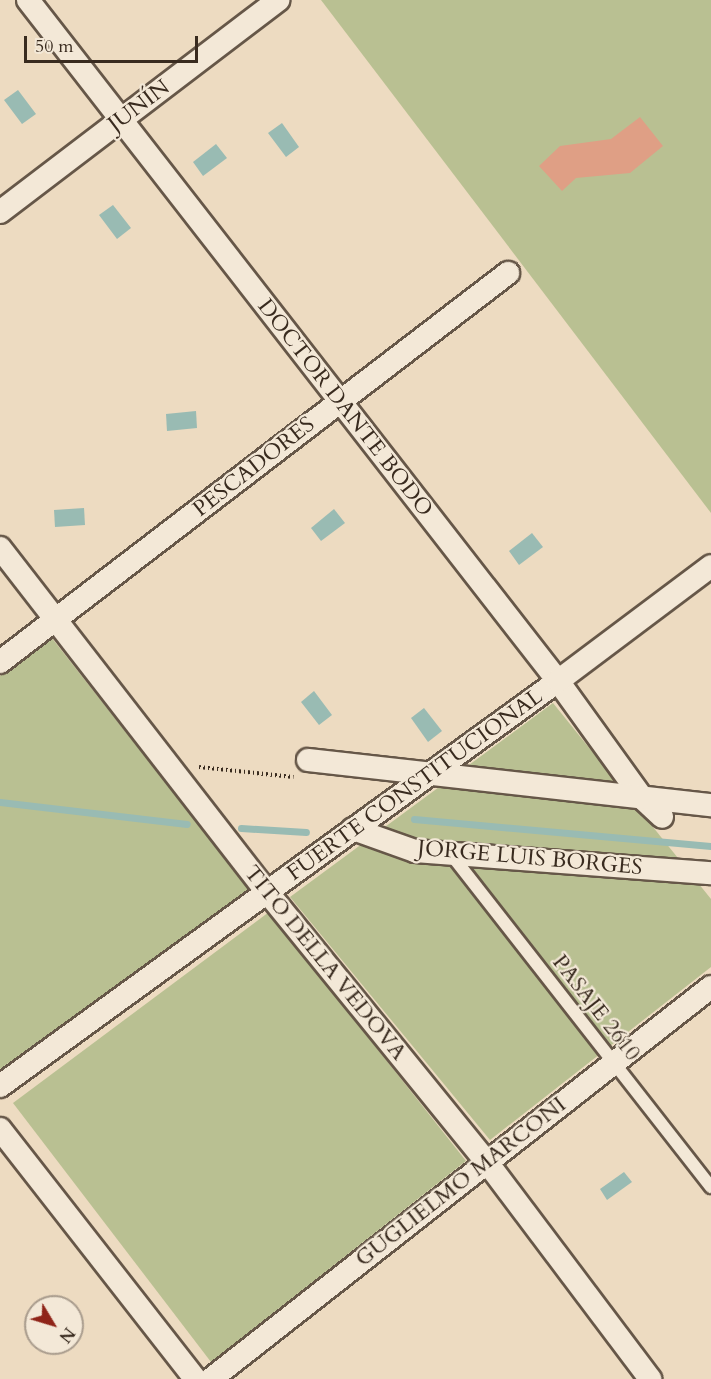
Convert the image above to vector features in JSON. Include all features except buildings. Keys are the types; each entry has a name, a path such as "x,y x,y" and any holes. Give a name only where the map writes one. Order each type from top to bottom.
{"street":[{"name":"DOCTOR DANTE BODO","path":"28,0 558,681 643,800 662,817"},
{"name":"JUNÍN","path":"0,212 278,0"},
{"name":"PESCADORES","path":"0,662 508,273"},
{"name":"TITO DELLA VEDOVA","path":"0,548 268,893 486,1161 650,1379"},
{"name":"FUERTE CONSTITUCIONAL","path":"0,1086 558,681 711,566"},
{"path":"308,760 643,800 711,805"},
{"name":"JORGE LUIS BORGES","path":"353,829 415,851 709,875"},
{"name":"GUGLIELMO MARCONI","path":"211,1379 486,1161 711,987"},
{"path":"0,1129 195,1379"}],"lane":[{"name":"PASAJE 2610","path":"450,853 711,1187"}],"green space":[{"path":"321,0 711,0 711,513"},
{"path":"51,637 250,890 0,1069 0,676"},
{"path":"553,703 711,899 711,967 490,1140 290,897"},
{"path":"269,912 466,1161 211,1362 13,1103"}],"water":[{"path":"18,90 36,114 22,124 4,100"},
{"path":"282,123 299,147 286,157 268,133"},
{"path":"216,144 227,158 203,176 193,162"},
{"path":"113,205 131,228 117,239 99,215"},
{"path":"196,411 197,428 167,431 166,414"},
{"path":"84,508 85,525 55,527 54,510"},
{"path":"334,509 345,523 321,541 311,528"},
{"path":"532,533 543,547 519,565 509,551"},
{"path":"314,691 332,715 319,725 301,702"},
{"path":"424,708 442,731 428,742 411,718"},
{"path":"624,1172 632,1182 607,1200 600,1189"}],"waterway":[{"path":"0,802 187,824"},
{"path":"414,819 711,846"},
{"path":"241,828 306,832"}]}
